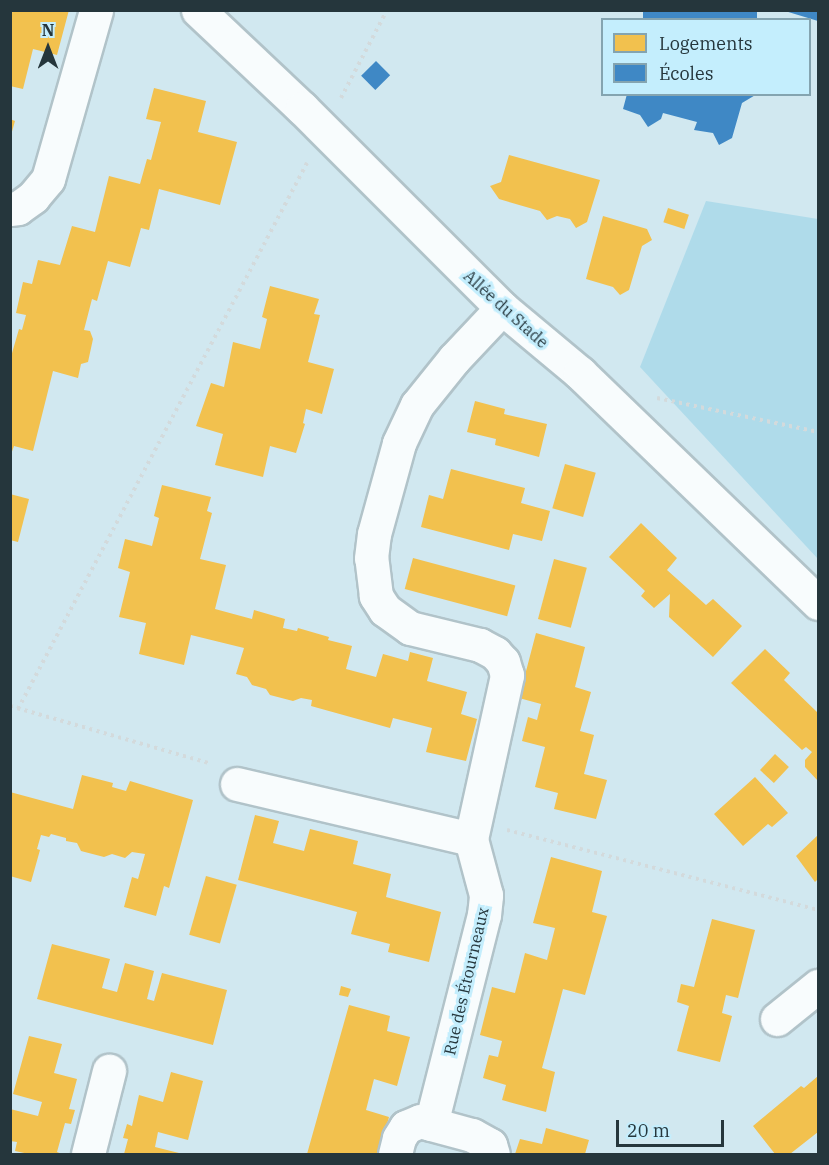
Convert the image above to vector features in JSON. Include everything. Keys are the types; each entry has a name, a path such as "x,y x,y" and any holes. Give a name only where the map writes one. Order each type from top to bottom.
{"street":[{"path":"10,209 18,208 33,197 48,178 96,10"},
{"name":"Allée du Stade","path":"198,10 324,130 502,308 579,373 819,603"},
{"name":"Rue des Étourneaux","path":"431,1124 484,915 486,895 472,830 507,675 503,662 495,653 480,645 410,628 385,610 376,596 371,558 374,534 399,443 417,405 454,358 502,308"},
{"path":"237,784 472,830"},
{"path":"777,1018 819,986"},
{"path":"88,1155 109,1071"},
{"path":"395,1155 399,1137 406,1127 420,1121 472,1135 490,1145 493,1155"}],"path":[{"path":"18,709 387,10"},
{"path":"655,397 819,432"},
{"path":"10,706 207,762 237,784"},
{"path":"472,830 819,910"}],"shaded area":[{"path":"706,201 818,219 818,559 640,367"}],"building: Logements":[{"path":"13,10 69,10 57,55 33,49 23,89 10,86 10,18"},
{"path":"154,88 206,101 198,132 237,142 220,205 159,189 149,230 141,228 130,267 108,261 97,301 92,299 84,330 90,331 93,339 88,362 81,364 78,378 53,371 33,451 14,446 10,457 10,360 19,329 22,330 26,315 16,313 23,282 32,284 38,260 60,265 72,226 95,232 109,176 140,184 147,159 151,160 161,122 146,119"},
{"path":"10,119 15,121 11,135 10,135"},
{"path":"509,155 600,180 587,222 576,228 570,219 557,216 547,220 540,211 499,199 490,186 501,182"},
{"path":"668,208 689,215 684,229 663,222"},
{"path":"603,216 647,229 652,240 642,246 629,290 620,295 613,287 586,279"},
{"path":"270,286 319,299 314,314 320,315 308,362 334,369 322,414 306,409 303,423 305,424 296,453 270,446 263,477 215,465 223,434 196,426 211,383 224,387 233,342 260,349 267,319 262,317"},
{"path":"475,401 505,409 504,414 547,424 539,457 495,445 496,439 467,432"},
{"path":"565,464 596,473 583,517 552,508"},
{"path":"451,469 525,488 521,503 550,511 542,541 513,534 509,550 421,527 429,495 443,499"},
{"path":"162,485 211,497 207,511 212,513 200,559 226,565 215,609 252,619 254,610 285,619 283,628 297,631 298,628 329,637 328,640 352,646 346,669 376,677 383,654 408,661 410,652 433,658 427,681 467,692 461,714 477,719 466,761 426,752 432,728 393,718 390,728 311,706 312,700 301,698 293,701 270,695 266,689 252,685 247,677 236,674 244,648 191,635 184,665 139,654 146,623 119,617 130,572 118,568 125,539 152,546 159,518 154,516"},
{"path":"10,494 29,499 18,542 10,540"},
{"path":"641,523 677,558 667,570 706,605 713,599 742,626 713,657 669,617 670,594 654,608 641,596 645,591 609,557"},
{"path":"413,558 515,585 507,616 405,589"},
{"path":"554,559 587,568 571,628 538,619"},
{"path":"536,633 585,647 575,687 591,692 580,731 594,735 584,774 607,780 596,819 554,809 558,793 535,787 545,747 522,741 528,717 537,720 541,704 519,698"},
{"path":"765,649 790,673 784,680 818,713 818,781 805,767 805,760 812,752 806,747 802,750 731,683"},
{"path":"775,754 789,767 774,783 760,770"},
{"path":"82,775 113,783 112,787 126,791 130,781 193,800 169,888 164,886 156,916 124,907 132,877 138,879 145,854 132,852 125,858 112,854 104,857 81,851 77,843 66,841 66,838 51,834 49,837 41,835 37,849 40,850 31,882 10,876 10,792 73,809"},
{"path":"755,777 788,813 772,827 768,824 743,846 714,814"},
{"path":"255,815 279,821 273,843 304,851 310,829 358,841 353,864 391,874 386,897 441,912 429,962 388,952 390,944 351,934 357,912 238,880"},
{"path":"818,835 818,879 815,882 796,856"},
{"path":"551,857 602,871 592,912 607,916 585,995 563,989 542,1068 555,1072 546,1112 502,1100 506,1085 483,1078 489,1055 498,1057 502,1041 480,1035 492,987 515,993 525,953 547,960 555,928 533,923"},
{"path":"206,876 237,885 220,943 189,935"},
{"path":"712,919 755,930 738,998 726,995 722,1013 732,1016 720,1062 677,1051 689,1006 677,1002 681,984 694,987"},
{"path":"52,944 110,959 102,988 117,992 125,963 154,971 147,999 154,1001 162,973 227,990 213,1045 37,999"},
{"path":"341,986 351,989 348,997 339,995"},
{"path":"349,1005 390,1016 387,1031 410,1037 397,1086 374,1079 366,1110 389,1117 379,1154 307,1154"},
{"path":"29,1036 62,1044 54,1073 77,1079 69,1109 75,1110 71,1124 65,1123 57,1152 62,1154 29,1154 15,1151 17,1142 10,1141 10,1109 38,1116 42,1102 13,1094"},
{"path":"171,1072 203,1081 188,1140 158,1132 155,1147 183,1154 124,1154 128,1139 123,1138 127,1124 132,1126 139,1095 163,1102"},
{"path":"818,1076 818,1132 790,1154 775,1154 753,1126 801,1086 804,1088"},
{"path":"546,1128 589,1140 585,1154 515,1154 520,1139 542,1144"}],"building: Écoles":[{"path":"643,10 757,10 757,18 643,18"},
{"path":"818,10 818,21 811,18 785,11"},
{"path":"376,61 390,75 375,90 361,76"},
{"path":"626,96 754,96 742,103 732,138 719,145 713,133 694,130 697,122 663,113 661,119 648,127 640,115 623,109"}]}
